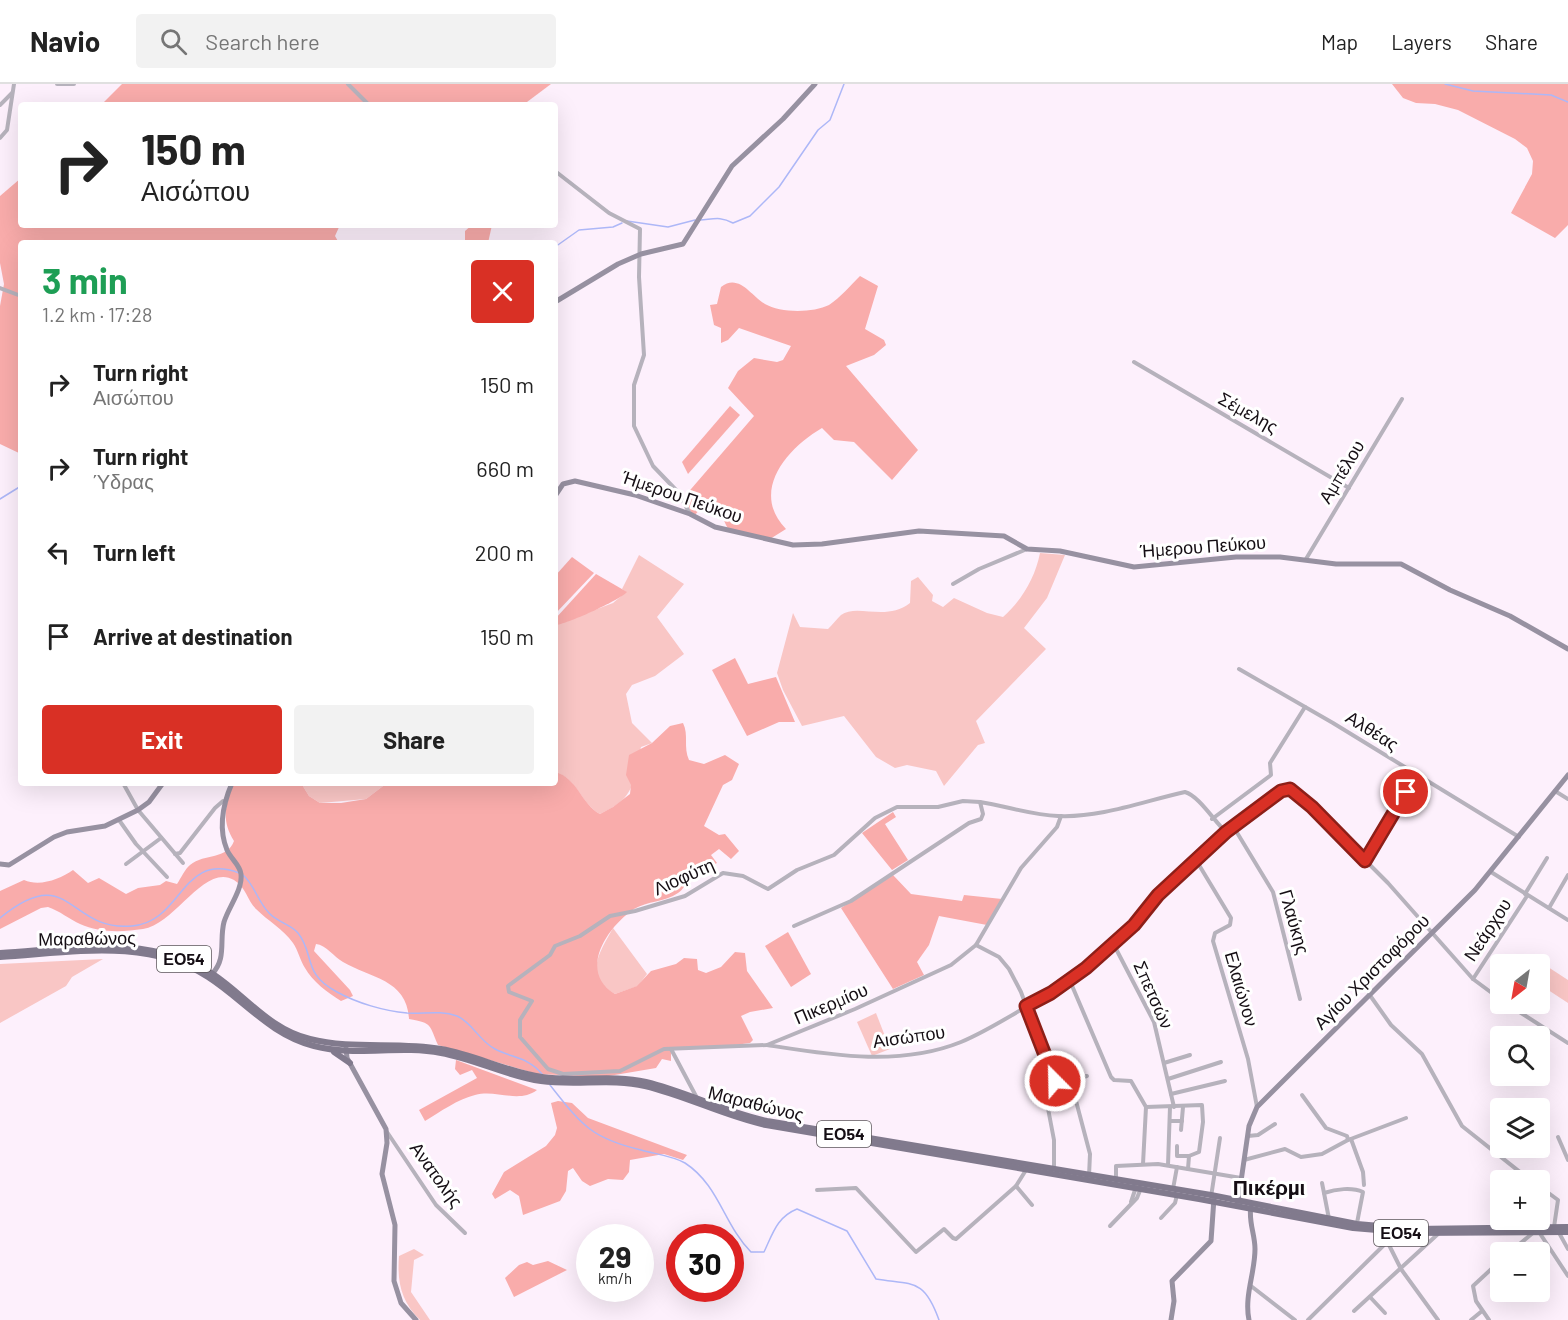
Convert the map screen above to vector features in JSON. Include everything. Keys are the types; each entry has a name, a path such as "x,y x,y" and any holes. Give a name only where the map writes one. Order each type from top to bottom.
{"main road":[{"name":"Μαραθώνος","path":"0,955 136,947 177,956 212,974 258,1012 286,1030 307,1038 359,1051 431,1051 556,1081 645,1086 748,1121 1026,1170 1212,1198 1382,1231 1537,1232 1556,1229"},
{"name":"Μαραθώνος","path":"0,955 120,951 166,957 209,977 276,1030 312,1046 328,1049 390,1044 444,1049 536,1078"},
{"path":"328,1049 352,1064 359,1051"},
{"name":"Μαραθώνος","path":"556,1081 632,1079 767,1121 1116,1180 1139,1187"},
{"name":"Μαραθώνος","path":"1254,1206 1357,1224 1414,1229 1568,1229"}],"street":[{"path":"0,138 7,130 14,84"},
{"path":"57,84 74,84"},
{"path":"348,84 366,102"},
{"path":"558,300 608,268 641,254 680,246 686,242 732,166 783,119 815,84"},
{"path":"0,105 13,93"},
{"path":"558,173 609,213 632,223 641,232 644,355 634,385 634,426 653,466 681,497 690,514"},
{"path":"0,288 18,295"},
{"name":"Σέμελης","path":"1134,362 1349,488"},
{"name":"Αμπέλου","path":"1306,560 1402,399"},
{"name":"Ήμερου Πεύκου","path":"558,492 563,484 575,481 622,491 690,514 715,527 793,545 822,544 919,531 1004,536 1027,549 1060,550 1134,567 1221,557 1306,560 1336,564 1371,562 1409,566 1450,590 1510,616 1568,648"},
{"path":"953,584 970,573 1027,549"},
{"name":"Αλθέας","path":"1239,669 1520,837"},
{"path":"1212,819 1271,775 1270,763 1305,707"},
{"path":"1417,774 1365,861 1388,883 1473,979 1490,992"},
{"name":"Αγίου Χριστοφόρου","path":"1238,1203 1248,1136 1257,1107 1432,934 1491,872 1555,791 1565,783 1568,775"},
{"path":"125,786 138,810 183,863"},
{"path":"0,864 9,865 39,845 68,832 105,826 119,820 149,802 161,786"},
{"path":"212,974 222,960 222,929 241,877 238,866 226,846 224,801 231,786"},
{"name":"Αισώπου","path":"767,1045 849,1056 894,1056 962,1042 1070,981 1114,945 1158,895 1226,832 1281,791 1290,789 1312,807 1365,861"},
{"path":"1555,791 1568,799"},
{"path":"794,926 851,901 969,823 981,819 983,814 980,802 1032,814 1061,816 1142,804 1185,792 1196,798 1212,819 1226,832"},
{"path":"175,854 180,854 213,810 224,801"},
{"name":"Λιοφύτη","path":"539,1059 525,1046 518,1029 522,1016 532,1001 507,991 508,986 550,955 553,947 580,936 610,916 685,896 723,873 743,876 768,889 797,870 834,855 875,818 897,807 938,807 961,801 980,802"},
{"name":"Πικερμίου","path":"539,1059 557,1073 605,1074 626,1070 658,1051 671,1048 707,1049 767,1045 931,975 951,964 964,951 976,945 1021,868 1057,827 1061,816"},
{"path":"119,820 167,877"},
{"name":"Γλαύκης","path":"1233,826 1273,892 1300,999"},
{"path":"126,864 161,838"},
{"name":"Νεάρχου","path":"1473,979 1547,858"},
{"name":"Ελαιώνον","path":"1196,860 1231,918 1230,925 1215,933 1213,941 1248,1059 1257,1107"},
{"path":"1491,872 1568,920"},
{"path":"1549,908 1568,875"},
{"path":"976,945 1003,961 1021,992 1055,1085"},
{"name":"Σπετσών","path":"1114,945 1154,1022 1168,1079 1172,1107 1168,1165"},
{"path":"1070,981 1111,1077 1114,1080 1131,1081 1146,1107 1143,1164"},
{"path":"1369,994 1391,1025 1422,1054 1462,1126 1517,1170"},
{"path":"1523,1014 1568,1043"},
{"path":"348,1048 352,1064 387,1132 382,1174 396,1225 395,1287 404,1308 416,1320"},
{"path":"671,1048 699,1101"},
{"path":"1164,1063 1191,1055"},
{"path":"1168,1079 1221,1062"},
{"path":"1054,1171 1054,1140 1046,1098 1055,1085 1087,1076"},
{"path":"1171,1094 1225,1081"},
{"path":"1071,1082 1090,1154 1089,1177"},
{"path":"1302,1095 1325,1128 1347,1136 1364,1172 1364,1185"},
{"path":"1146,1107 1203,1106 1199,1152 1189,1156 1177,1156 1177,1146"},
{"path":"1181,1130 1182,1107"},
{"path":"1244,1160 1286,1149 1292,1150 1299,1157 1318,1155 1349,1139 1406,1118"},
{"path":"1170,1121 1182,1121"},
{"path":"1248,1136 1258,1135 1275,1124"},
{"name":"Ανατολής","path":"387,1132 436,1205 465,1233"},
{"path":"1558,1137 1568,1160"},
{"path":"1171,1320 1174,1300 1171,1283 1211,1241 1212,1198 1220,1138"},
{"path":"1188,1169 1189,1156"},
{"path":"1116,1180 1116,1166 1143,1164 1168,1165 1242,1178"},
{"path":"1161,1218 1175,1203 1177,1167"},
{"path":"817,1191 856,1188 915,1252 944,1229 954,1239 957,1239 1016,1186 1026,1170"},
{"path":"1322,1183 1329,1219"},
{"path":"1016,1186 1032,1205"},
{"path":"1110,1226 1130,1205 1139,1187"},
{"path":"1324,1193 1336,1190 1363,1192 1357,1224"},
{"path":"1550,1194 1558,1200 1556,1229 1568,1249"},
{"path":"1249,1320 1247,1306 1255,1250 1251,1221 1254,1206"},
{"path":"1382,1231 1401,1269 1438,1320"},
{"path":"1524,1242 1537,1232 1568,1276"},
{"path":"1354,1311 1438,1233"},
{"path":"1308,1320 1386,1243"},
{"path":"1489,1320 1472,1294 1473,1286 1490,1270"},
{"path":"1251,1286 1295,1320"},
{"path":"1370,1297 1385,1313"},
{"path":"1471,1320 1482,1311"}],"shaded area":[{"path":"122,84 551,84 527,102 104,102"},
{"path":"1392,84 1568,84 1568,225 1555,238 1511,213 1532,174 1533,161 1527,148 1515,139 1458,110 1435,104 1416,103 1403,98"},
{"path":"18,181 18,228 339,228 335,236 337,240 18,240 18,453 0,444 0,306 4,284 0,263 0,196"},
{"path":"468,228 491,228 489,240 465,240 465,231"},
{"path":"860,276 878,286 865,329 884,340 886,345 874,355 846,366 918,450 892,480 854,442 834,440 822,428 796,447 785,459 772,486 771,501 776,515 786,529 770,539 729,530 720,512 710,503 705,503 695,515 691,513 685,496 754,416 728,388 738,371 754,358 777,362 783,360 791,346 739,328 728,340 721,343 721,328 714,325 710,305 717,304 721,287 727,283 739,284 771,307 806,311 829,305"},
{"path":"730,406 740,415 688,474 682,462"},
{"path":"1040,553 1065,555 1047,598 1024,628 1046,649 976,721 985,743 978,745 944,786 936,771 907,765 895,768 876,757 844,716 802,726 783,690 777,673 793,613 800,627 828,629 841,615 848,612 891,611 910,603 911,581 918,577 933,595 932,601 943,607 954,598 987,613 1003,617 1027,588"},
{"path":"639,555 684,584 657,617 684,654 655,676 632,685 626,694 632,723 652,743 641,747 634,780 627,795 612,808 600,814 588,804 569,780 558,773 558,624 613,603 626,592 622,589"},
{"path":"572,557 594,573 558,611 558,573"},
{"path":"596,574 627,592 592,612 561,624 558,624 558,616"},
{"path":"735,658 748,684 776,677 795,722 779,722 747,736 712,670"},
{"path":"683,723 689,760 704,764 725,755 739,764 732,780 723,785 704,826 719,835 725,834 739,851 731,859 719,849 711,855 717,863 687,878 684,887 678,893 639,906 624,917 606,938 600,950 597,962 598,974 604,985 615,994 637,986 651,971 676,964 684,958 697,959 698,970 706,973 721,967 735,952 745,953 747,971 773,1008 741,1016 753,1040 750,1043 719,1047 671,1047 671,1061 662,1059 656,1068 603,1077 537,1074 438,1045 429,1026 409,1019 402,995 394,988 343,962 316,944 314,951 353,996 341,1001 326,990 308,973 289,938 256,909 238,883 223,877 212,880 201,887 167,917 143,929 119,931 95,929 80,924 48,907 41,908 0,929 0,891 24,880 37,883 50,881 73,870 88,883 99,878 126,894 138,888 160,885 166,881 177,884 190,865 221,854 231,847 234,841 227,826 226,812 233,786 303,786 309,796 320,803 341,803 366,799 383,786 558,786 558,773 569,780 588,804 600,814 630,794 631,785 626,775 629,755 652,743 670,726"},
{"path":"303,786 383,786 366,799 320,803 309,796"},
{"path":"893,812 896,817 885,824 908,860 892,870 862,833"},
{"path":"893,875 911,894 962,901 964,895 1002,899 987,925 939,916 929,945 917,962 924,975 893,989 841,908"},
{"path":"613,928 647,974 638,986 615,994 605,987 597,972 599,955"},
{"path":"788,932 811,974 791,987 765,946"},
{"path":"103,959 72,977 66,986 0,1023 0,964"},
{"path":"1550,968 1568,980 1568,1003 1550,991"},
{"path":"876,1013 890,1049 872,1056 857,1022"},
{"path":"456,1060 537,1090 522,1096 475,1095 425,1121 419,1110 477,1078 472,1070 460,1075 455,1069"},
{"path":"558,1101 572,1103 588,1118 687,1155 683,1160 664,1154 630,1160 629,1172 623,1180 608,1179 590,1186 582,1181 573,1168 568,1171 566,1191 560,1201 523,1215 519,1196 510,1190 495,1199 492,1194 504,1172 546,1146 555,1135 557,1128 551,1103"},
{"path":"414,1249 424,1255 414,1260 411,1292 430,1320 420,1320 408,1306 400,1283 399,1256"},
{"path":"548,1261 567,1270 514,1297 505,1278 519,1265 527,1262 533,1265"}],"waterway":[{"path":"700,220 721,219 733,223 750,216 779,187 818,130 830,120 844,84"},
{"path":"1445,84 1473,91 1551,95 1568,102"},
{"path":"627,221 668,227 695,220"},
{"path":"558,245 579,230 613,227 622,223"},
{"path":"0,499 18,488"},
{"path":"0,918 23,902 41,896 56,897 94,919 111,925 132,926 149,922 162,913 193,879 205,871 220,869 239,873"},
{"path":"243,875 269,913 298,933 314,971 326,985 353,1000 380,1008 407,1013 438,1013 457,1016 489,1046 531,1064 542,1074"},
{"path":"550,1085 579,1120 598,1134 624,1145 675,1159 685,1163 696,1172 706,1182 734,1230 751,1252 764,1252 780,1221 797,1209 847,1231 876,1279 916,1286 928,1297 939,1320"}],"district":[{"name":"Πικέρμι","path":"1269,1188"}],"route":[{"path":"1055,1081 1026,1006 1070,981 1114,945 1142,916 1158,895 1240,820 1281,791 1290,789 1324,818 1365,861 1406,792"}]}
